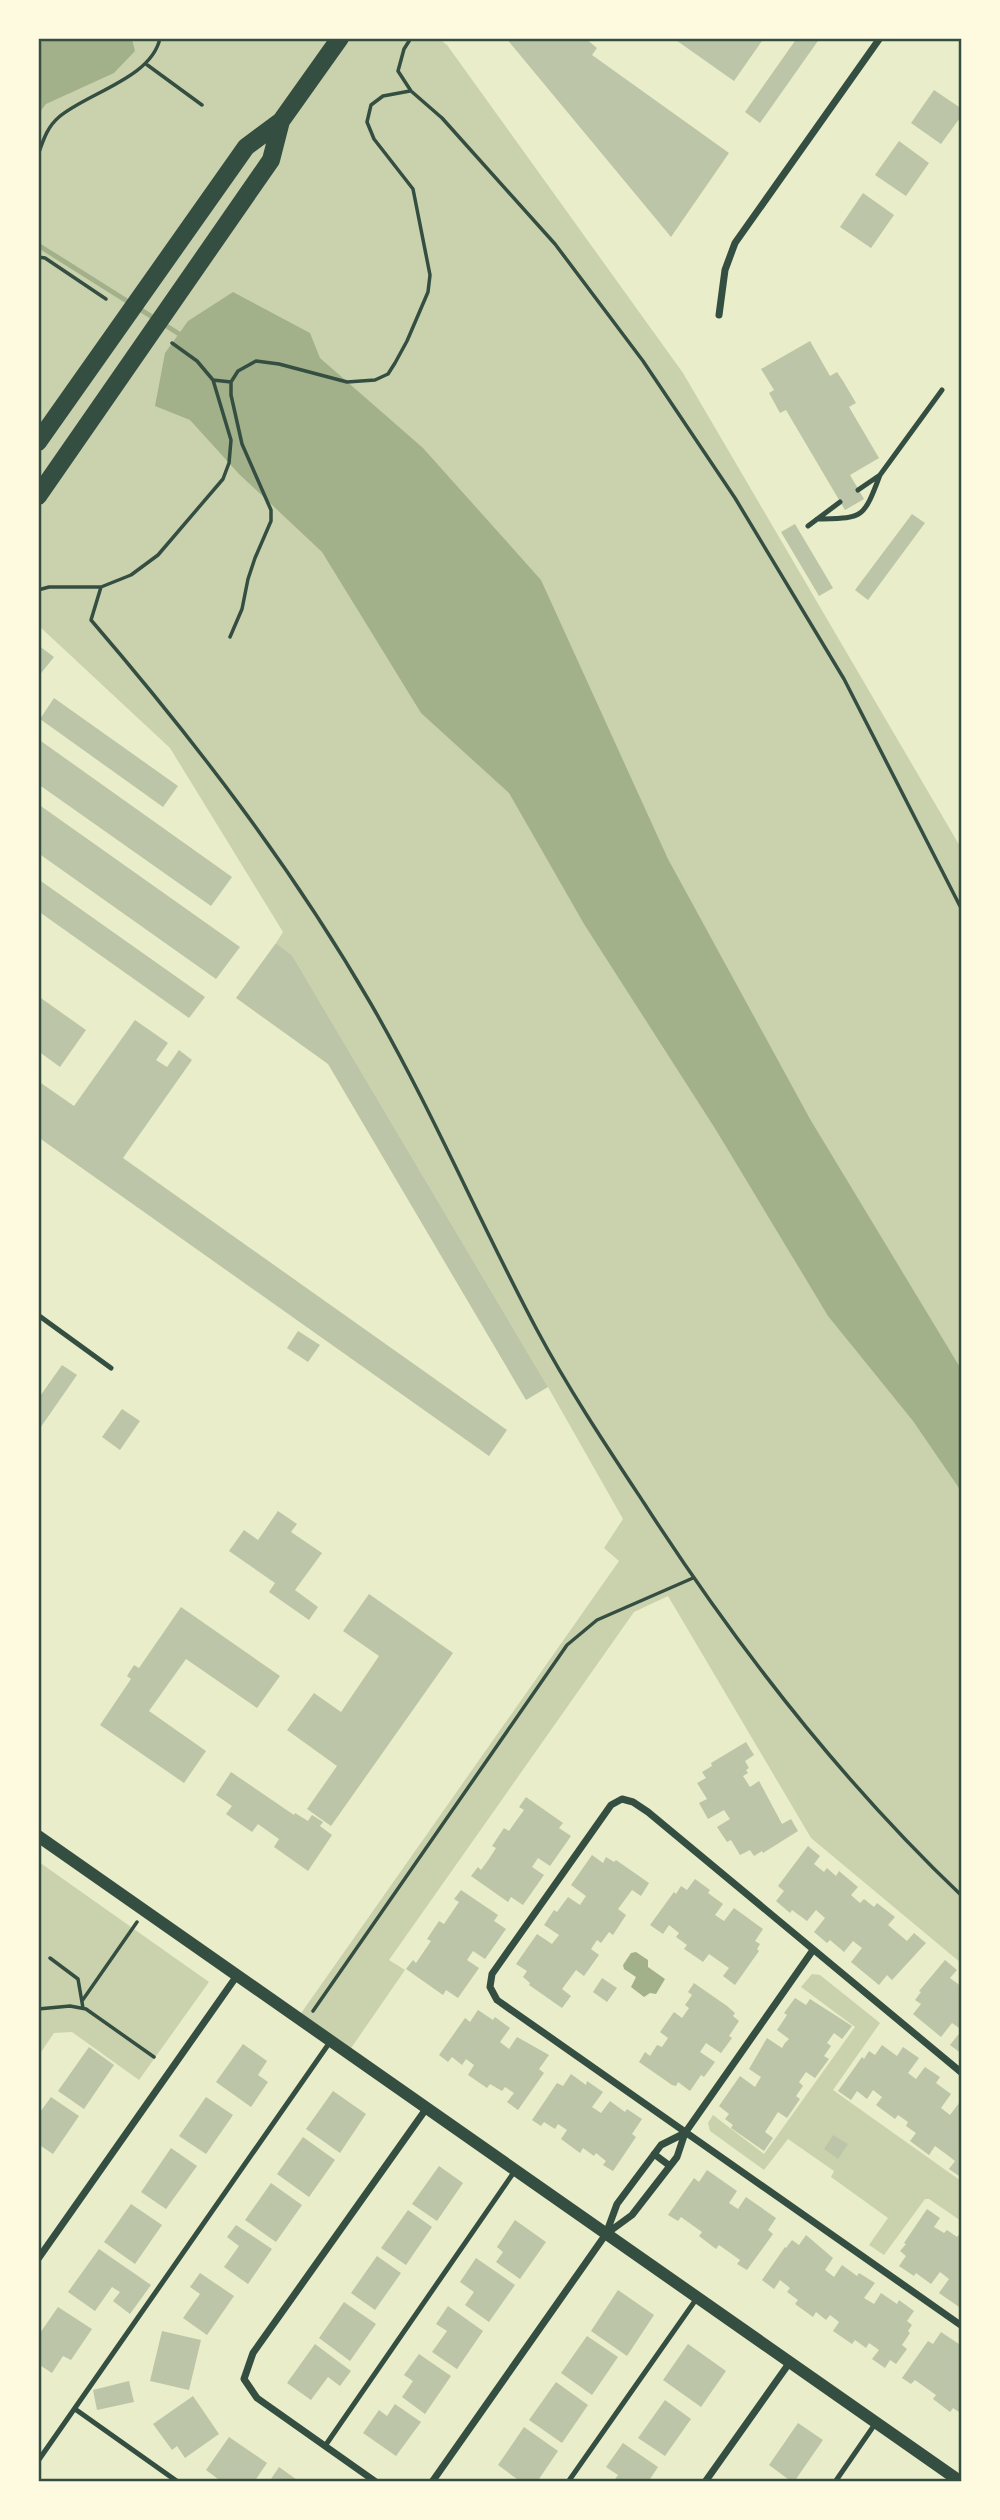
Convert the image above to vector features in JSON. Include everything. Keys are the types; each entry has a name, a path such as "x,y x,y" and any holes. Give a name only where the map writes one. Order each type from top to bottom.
{"main road":[{"path":"38,442 246,147 281,121 340,38"},
{"path":"38,496 271,160 281,121"}],"street":[{"path":"719,314 725,270 735,243 880,38"},
{"path":"961,2073 648,1812 633,1802 622,1799 611,1805 492,1974 490,1987 497,2000 961,2326"},
{"path":"38,1836 961,2482"},
{"path":"606,2234 632,2215 677,2157 685,2133 813,1950"},
{"path":"38,2259 236,1977"},
{"path":"376,2482 257,2398 244,2379 253,2353 426,2109"},
{"path":"432,2482 606,2234 617,2204 661,2145 685,2133"},
{"path":"654,2154 670,2166"},
{"path":"705,2482 790,2361"}],"lane":[{"path":"817,519 853,519 869,506 880,475 942,390"},
{"path":"858,490 880,475"},
{"path":"808,526 840,502"},
{"path":"38,1315 111,1368"},
{"path":"38,2461 330,2042"},
{"path":"325,2446 514,2171"},
{"path":"568,2482 697,2297"},
{"path":"75,2410 178,2482"},
{"path":"835,2482 877,2422"}],"path":[{"path":"38,155 44,135 58,117 146,64 158,50 160,38"},
{"path":"411,38 404,49 398,71 411,91 442,118 555,243 643,361 720,475 844,679 961,910"},
{"path":"146,64 202,105"},
{"path":"230,637 242,609 255,558 271,521 271,510 242,444 230,395 231,382 238,371 256,361 279,364 348,382 375,380 388,374 396,363 428,292 430,275 413,189 374,139 367,122 371,105 383,96 411,91"},
{"path":"38,257 45,258 106,299"},
{"path":"38,590 49,587 101,587 131,575 158,555 223,479 229,463 231,440 213,380 197,361 172,343"},
{"path":"213,380 231,382"},
{"path":"101,587 91,620 166,707 234,796 294,882 400,1057 538,1331 612,1456 650,1514 755,1662 822,1746 961,1896"},
{"path":"305,2024 568,1645 597,1620 693,1578"},
{"path":"82,2001 144,1911"},
{"path":"51,1958 78,1979 83,2008"},
{"path":"38,2009 70,2006 83,2008 154,2057"}],"shaded area":[{"path":"39,38 132,39 135,51 114,73 46,104 39,113"},
{"path":"438,38 447,45 683,373 961,848 961,1963 811,1838 668,1596 634,1612 389,1960 405,1970 347,2054 297,2019 619,1561 604,1548 623,1519 548,1387 292,955 276,943 283,932 170,748 39,626 38,39"},
{"path":"233,292 310,333 320,358 423,448 541,580 668,859 810,1119 961,1369 961,1491 913,1421 828,1316 716,1130 584,924 509,793 421,713 322,552 239,474 190,420 155,406 165,353 188,321"},
{"path":"39,1862 209,1982 139,2080 72,2032 54,2033 39,2055"},
{"path":"636,1952 648,1960 648,1967 665,1979 656,1994 650,1993 644,1997 631,1987 636,1977 624,1969 623,1965 631,1953"},
{"path":"812,1974 820,1975 880,2023 833,2090 961,2181 961,2221 925,2199 884,2255 869,2245 888,2218 831,2177 834,2171 788,2139 764,2170 710,2131 708,2123 713,2115 764,2154 855,2027 801,1987"}],"building":[{"path":"506,38 585,38 597,48 592,55 729,153 671,237"},
{"path":"673,38 764,38 734,81"},
{"path":"797,38 820,38 760,123 745,112"},
{"path":"934,90 962,109 962,115 941,144 911,123"},
{"path":"899,141 929,163 906,196 875,175"},
{"path":"863,193 894,215 871,248 840,227"},
{"path":"810,341 830,376 837,372 856,403 849,407 879,458 850,475 864,499 845,510 786,410 780,413 769,393 774,390 761,369"},
{"path":"912,514 925,523 868,600 855,590"},
{"path":"795,524 833,588 819,596 781,532"},
{"path":"38,645 54,657 38,677"},
{"path":"54,698 178,786 163,807 40,719"},
{"path":"38,739 232,877 211,906 38,784"},
{"path":"38,804 240,947 216,979 38,853"},
{"path":"38,879 205,997 189,1018 38,911"},
{"path":"276,943 292,955 548,1387 526,1400 328,1064 236,998"},
{"path":"38,996 86,1030 60,1067 38,1051"},
{"path":"135,1020 168,1043 156,1060 167,1067 179,1050 192,1060 123,1158 507,1430 489,1456 38,1137 38,1081 74,1106"},
{"path":"298,1331 320,1345 308,1362 287,1348"},
{"path":"62,1365 77,1375 38,1431 38,1399"},
{"path":"122,1409 140,1421 120,1450 102,1437"},
{"path":"278,1511 297,1524 291,1532 322,1553 295,1590 318,1607 309,1620 269,1592 275,1583 229,1551 244,1530 258,1540"},
{"path":"369,1594 453,1653 331,1826 307,1809 337,1766 287,1730 314,1693 341,1712 379,1656 343,1631"},
{"path":"181,1607 280,1676 257,1708 186,1659 149,1711 206,1751 184,1783 100,1725 131,1679 127,1676 134,1665 139,1668"},
{"path":"746,1742 754,1755 745,1761 749,1768 746,1770 748,1773 743,1776 750,1787 759,1781 782,1824 791,1819 798,1831 754,1856 750,1850 740,1855 731,1840 727,1842 717,1827 730,1819 724,1810 708,1819 699,1803 707,1799 697,1783 706,1778 702,1772 712,1766 711,1763"},
{"path":"231,1772 294,1815 295,1813 308,1821 312,1815 323,1822 320,1826 332,1835 308,1871 274,1847 279,1839 258,1824 252,1832 226,1814 232,1806 216,1795"},
{"path":"526,1797 563,1823 559,1828 571,1836 550,1866 538,1858 532,1867 544,1875 523,1905 511,1897 508,1902 471,1876 478,1867 481,1870 489,1859 496,1848 492,1846 504,1828 509,1831 524,1810 519,1807"},
{"path":"808,1846 820,1856 814,1864 824,1872 827,1868 836,1876 839,1871 858,1887 851,1895 860,1903 864,1899 874,1907 877,1903 895,1917 888,1925 907,1941 914,1933 926,1943 892,1980 887,1975 879,1985 851,1962 862,1948 853,1941 844,1952 830,1940 827,1943 814,1932 825,1918 816,1910 807,1921 792,1910 790,1913 776,1901 784,1891 778,1886"},
{"path":"592,1855 603,1863 606,1857 614,1862 616,1860 649,1883 641,1896 632,1890 618,1909 626,1915 613,1935 609,1932 601,1943 597,1940 591,1949 599,1955 584,1976 576,1970 562,1989 571,1996 562,2008 529,1985 523,1977 527,1971 516,1964 537,1934 552,1944 559,1935 544,1925 554,1910 557,1912 568,1897 580,1905 586,1896 571,1885"},
{"path":"695,1879 723,1904 715,1915 724,1921 734,1908 763,1929 755,1941 760,1944 757,1949 759,1951 735,1985 723,1976 729,1968 709,1954 703,1962 684,1949 687,1945 676,1937 679,1933 669,1925 663,1934 650,1925 674,1892 676,1894 681,1886 687,1890"},
{"path":"461,1890 498,1915 494,1921 506,1929 485,1959 473,1951 467,1960 479,1968 458,1998 446,1990 443,1995 406,1969 413,1960 416,1963 431,1941 427,1939 439,1921 444,1924 459,1902 454,1899"},
{"path":"945,1960 957,1970 950,1978 962,1987 962,2030 952,2023 941,2037 913,2014 921,2004 915,2000 921,1992 919,1991"},
{"path":"602,1978 617,1988 607,2002 593,1992"},
{"path":"694,1983 727,2006 739,2021 729,2036 732,2038 721,2053 706,2043 700,2052 715,2062 704,2077 701,2075 690,2091 678,2082 676,2086 672,2085 639,2062 645,2052 650,2056 657,2045 662,2047 668,2038 660,2032 674,2012 682,2018 689,2008 685,2005 692,1995 688,1992"},
{"path":"795,1998 806,2005 810,1999 852,2026 842,2039 834,2033 827,2043 831,2046 824,2056 829,2059 815,2078 806,2072 799,2082 803,2086 796,2096 800,2099 787,2118 778,2112 765,2132 773,2138 764,2151 731,2128 733,2125 725,2119 729,2114 719,2106 740,2076 755,2087 761,2077 749,2069 767,2038 782,2048 789,2039 777,2030 787,2015 784,2013"},
{"path":"478,2010 493,2020 495,2017 510,2028 500,2042 509,2049 517,2037 549,2055 539,2069 544,2073 518,2110 507,2102 514,2093 505,2087 502,2091 490,2084 487,2088 468,2075 474,2065 466,2059 462,2065 452,2057 448,2062 439,2055 465,2018 470,2022"},
{"path":"962,2030 962,2054 950,2045"},
{"path":"243,2044 267,2061 258,2075 268,2082 251,2107 216,2082"},
{"path":"882,2045 897,2056 903,2047 919,2058 908,2073 916,2079 925,2067 940,2077 936,2083 951,2094 941,2108 950,2115 962,2099 962,2178 949,2169 955,2161 935,2146 929,2155 910,2141 916,2133 906,2126 908,2122 898,2115 895,2119 876,2105 882,2097 873,2090 867,2099 857,2091 851,2100 838,2091 862,2057 864,2059 869,2051 875,2055"},
{"path":"89,2047 114,2065 84,2109 58,2091"},
{"path":"571,2074 586,2085 587,2081 603,2092 592,2107 601,2113 610,2101 625,2112 627,2109 642,2119 632,2134 636,2137 613,2171 603,2165 606,2161 596,2153 594,2156 583,2148 580,2153 561,2139 567,2130 558,2124 555,2129 544,2122 541,2126 532,2120 557,2083 563,2086"},
{"path":"333,2091 366,2114 340,2153 306,2129"},
{"path":"51,2097 79,2116 53,2154 38,2144 38,2115"},
{"path":"206,2097 233,2115 206,2154 179,2136"},
{"path":"833,2135 848,2144 838,2159 824,2149"},
{"path":"303,2137 335,2160 309,2197 277,2174"},
{"path":"171,2148 197,2166 166,2209 141,2192"},
{"path":"439,2166 463,2183 437,2221 412,2204"},
{"path":"707,2170 737,2191 729,2203 738,2209 746,2197 776,2218 768,2230 773,2234 747,2270 737,2264 740,2260 719,2245 716,2249 699,2236 702,2232 681,2217 678,2221 668,2215 694,2178 699,2182"},
{"path":"271,2183 302,2205 276,2242 245,2220"},
{"path":"131,2204 162,2225 135,2264 104,2242"},
{"path":"927,2209 940,2218 934,2227 944,2233 947,2230 957,2237 962,2231 962,2309 939,2293 949,2279 940,2272 931,2284 916,2273 914,2276 899,2266 906,2256 900,2251"},
{"path":"408,2210 432,2227 406,2265 381,2248"},
{"path":"515,2220 546,2242 520,2279 496,2262 503,2252 497,2247"},
{"path":"236,2225 272,2249 248,2284 224,2267 239,2246 227,2237"},
{"path":"806,2235 833,2258 825,2270 834,2277 842,2265 857,2276 859,2273 875,2283 864,2298 874,2304 881,2293 897,2304 899,2300 914,2311 907,2321 912,2325 908,2331 910,2333 902,2345 907,2349 896,2364 890,2360 885,2368 872,2359 879,2350 869,2343 866,2348 855,2340 852,2344 833,2331 839,2322 830,2315 826,2320 816,2312 813,2317 795,2304 798,2300 787,2292 790,2288 780,2280 774,2289 762,2280 785,2247 792,2240 799,2245"},
{"path":"99,2249 151,2285 130,2314 113,2301 120,2292 112,2287 95,2311 68,2292"},
{"path":"377,2256 401,2273 375,2310 351,2293"},
{"path":"476,2258 515,2285 489,2322 465,2305 474,2292 460,2282"},
{"path":"200,2273 234,2296 207,2335 183,2318 200,2294 190,2287"},
{"path":"618,2290 654,2315 627,2356 591,2331"},
{"path":"344,2302 376,2324 350,2361 319,2338"},
{"path":"448,2306 483,2331 457,2369 432,2352 447,2331 436,2324"},
{"path":"58,2307 92,2329 71,2360 63,2356 52,2373 38,2364 38,2336"},
{"path":"162,2331 201,2340 189,2390 150,2381"},
{"path":"941,2332 962,2346 962,2414 953,2408 950,2412 933,2399 936,2395 915,2380 911,2384 902,2378 928,2341 933,2344"},
{"path":"587,2336 618,2357 592,2395 561,2373"},
{"path":"315,2344 351,2371 340,2386 328,2377 311,2400 287,2383"},
{"path":"688,2344 726,2371 701,2407 663,2380"},
{"path":"419,2354 451,2376 425,2414 402,2397 413,2381 404,2375"},
{"path":"129,2381 134,2402 97,2410 93,2390"},
{"path":"556,2382 588,2405 562,2443 529,2420"},
{"path":"193,2396 219,2434 185,2458 177,2446 172,2450 153,2424"},
{"path":"665,2400 691,2419 665,2456 638,2438"},
{"path":"395,2404 421,2422 396,2456 363,2433 379,2410 387,2416"},
{"path":"798,2423 823,2440 792,2482 769,2465"},
{"path":"524,2427 558,2451 537,2482 521,2482 498,2465"},
{"path":"229,2437 267,2463 254,2482 222,2482 206,2470"},
{"path":"623,2443 658,2467 648,2482 613,2482 618,2475 606,2467"},
{"path":"279,2467 300,2482 269,2482"}],"waterway":[{"path":"38,245 184,337"}]}
